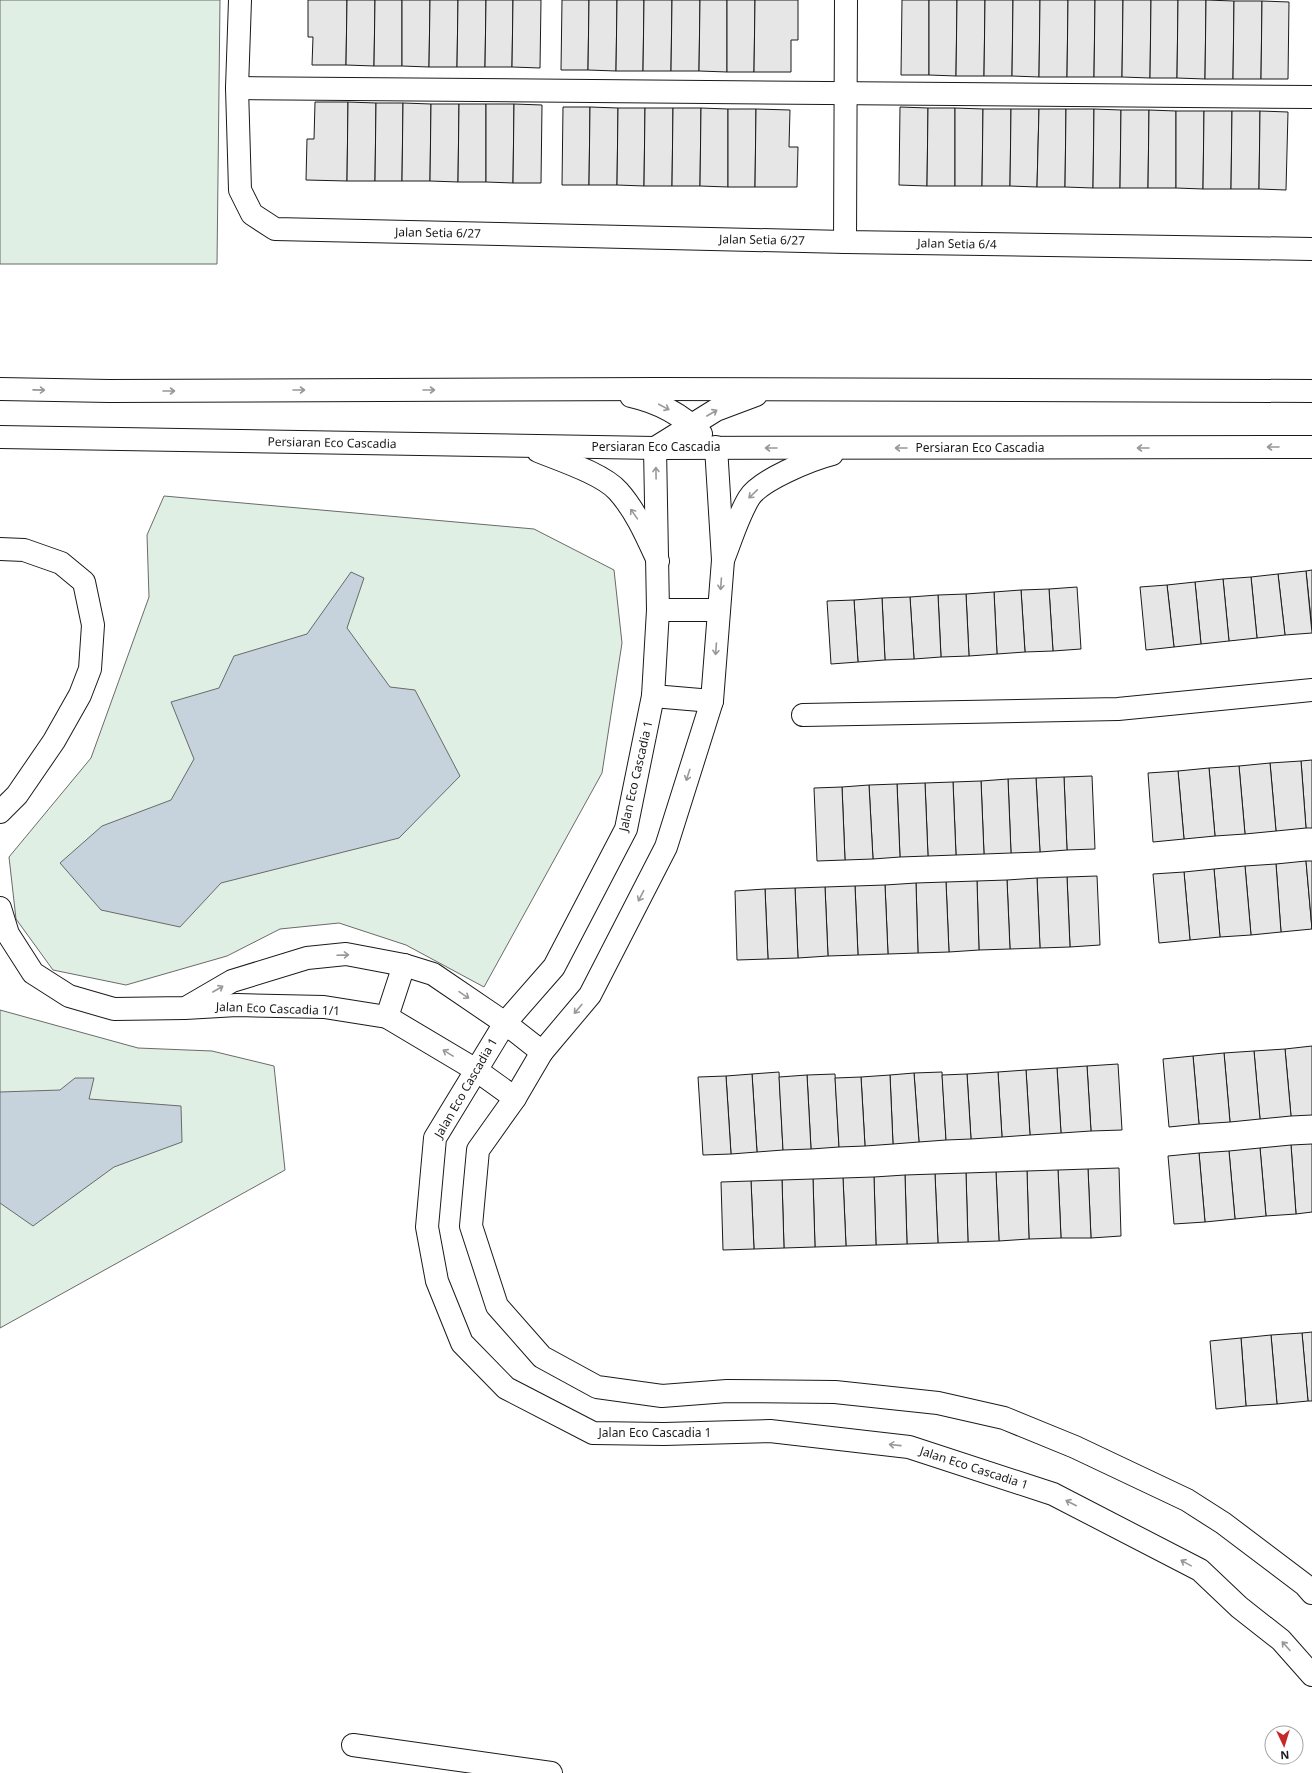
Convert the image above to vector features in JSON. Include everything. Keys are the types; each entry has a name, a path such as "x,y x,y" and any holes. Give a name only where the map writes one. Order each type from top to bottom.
{"street":[{"name":"Jalan Setia 6/27","path":"240,0 238,88 240,190 252,214 274,229 845,242"},
{"path":"845,242 846,0"},
{"path":"238,88 1312,97"},
{"name":"Jalan Setia 6/4","path":"845,242 1312,249"},
{"path":"0,389 117,391 600,389 1312,391"},
{"path":"600,389 650,400 679,415 716,447 722,560 712,701 666,847 590,995 542,1052 516,1098 478,1150 471,1226 497,1306 542,1357 597,1388 655,1396 727,1391 835,1392 938,1403 1004,1418 1075,1447 1187,1500 1223,1523 1305,1585 1312,1593"},
{"path":"655,448 716,410 751,395 803,389"},
{"name":"Persiaran Eco Cascadia","path":"0,437 655,448 1312,447"},
{"path":"524,446 574,465 618,490 638,519 658,561"},
{"name":"Jalan Eco Cascadia 1","path":"655,448 658,610 653,696 626,830 554,967 505,1023 436,1138 427,1227 437,1281 462,1343 506,1388 593,1433 664,1434 770,1432 909,1447 1053,1494 1200,1570 1239,1607 1281,1640 1312,1675"},
{"path":"722,560 749,496 772,479 816,458 850,448"},
{"path":"0,549 24,550 61,563 84,582 93,625 90,669 80,695 54,741 17,795 0,812"},
{"path":"658,610 719,610"},
{"path":"804,715 1118,709 1312,690"},
{"path":"653,696 712,701"},
{"name":"Jalan Eco Cascadia 1/1","path":"0,908 8,934 34,973 69,996 114,1009 185,1008 237,1005 324,1008 387,1017 476,1070 516,1098"},
{"name":"Jalan Eco Cascadia 1/1","path":"185,1008 232,981 307,958 346,954 404,965 433,974 505,1023 542,1052"},
{"path":"387,1017 404,965"},
{"path":"353,1745 551,1773"}],"green space":[{"path":"0,0 220,0 217,264 0,264"},
{"path":"164,496 534,529 614,570 622,643 602,773 484,987 406,945 339,923 280,929 227,956 126,985 53,970 16,919 9,857 91,758 149,597 147,535"},
{"path":"0,1010 138,1048 212,1051 274,1066 285,1170 0,1328"}],"shaded area":[{"path":"351,572 364,578 347,628 390,687 415,690 460,776 399,838 221,883 180,927 101,910 60,863 102,826 171,800 194,759 171,702 219,688 234,656 307,634"},
{"path":"75,1078 94,1078 89,1099 181,1106 182,1142 114,1167 33,1226 0,1203 0,1092 60,1090"}],"building":[{"path":"308,0 347,0 346,65 312,65 313,37 308,37"},
{"path":"347,0 375,0 374,66 346,65"},
{"path":"375,0 402,0 402,66 374,66"},
{"path":"402,0 430,0 429,67 402,66"},
{"path":"430,0 458,0 457,67 429,67"},
{"path":"458,0 486,0 485,67 457,67"},
{"path":"486,0 513,0 512,67 485,67"},
{"path":"513,0 541,0 540,68 512,67"},
{"path":"562,0 589,0 588,70 561,70"},
{"path":"589,0 617,0 616,71 588,70"},
{"path":"617,0 644,0 643,71 616,71"},
{"path":"644,0 672,0 671,71 643,71"},
{"path":"672,0 700,0 699,71 671,71"},
{"path":"700,0 727,0 727,72 699,71"},
{"path":"727,0 755,0 754,72 727,72"},
{"path":"755,0 798,0 798,40 791,40 791,72 754,72"},
{"path":"902,0 929,0 929,75 901,75"},
{"path":"929,0 957,0 956,76 929,75"},
{"path":"957,0 985,0 984,76 956,76"},
{"path":"985,0 1013,0 1012,76 984,76"},
{"path":"1013,0 1040,0 1039,77 1012,76"},
{"path":"1040,0 1068,0 1067,77 1039,77"},
{"path":"1068,0 1095,0 1094,77 1067,77"},
{"path":"1095,0 1123,0 1122,77 1094,77"},
{"path":"1123,0 1151,0 1150,78 1122,77"},
{"path":"1151,0 1178,0 1177,78 1150,78"},
{"path":"1178,0 1206,0 1205,79 1177,78"},
{"path":"1206,0 1234,1 1233,79 1205,79"},
{"path":"1234,1 1262,1 1261,79 1233,79"},
{"path":"1262,1 1289,2 1288,79 1261,79"},
{"path":"315,102 348,102 347,181 306,180 307,139 314,139"},
{"path":"348,102 376,103 375,181 347,181"},
{"path":"376,103 403,103 402,181 375,181"},
{"path":"403,103 431,104 430,181 402,181"},
{"path":"431,104 459,104 458,182 430,181"},
{"path":"459,104 486,104 486,182 458,182"},
{"path":"486,104 514,104 513,183 486,182"},
{"path":"514,104 542,105 541,183 513,183"},
{"path":"563,107 590,107 589,185 562,185"},
{"path":"590,107 618,108 617,185 589,185"},
{"path":"900,107 928,108 927,186 899,185"},
{"path":"618,108 645,108 644,186 617,185"},
{"path":"645,108 673,108 672,186 644,186"},
{"path":"673,108 701,108 700,186 672,186"},
{"path":"701,108 728,109 728,187 700,186"},
{"path":"928,108 955,108 955,186 927,186"},
{"path":"955,108 983,109 982,186 955,186"},
{"path":"728,109 756,109 755,187 728,187"},
{"path":"756,109 790,110 789,147 798,147 797,187 755,187"},
{"path":"983,109 1011,109 1010,186 982,186"},
{"path":"1011,109 1039,109 1037,187 1010,186"},
{"path":"1039,109 1066,109 1065,187 1037,187"},
{"path":"1066,109 1094,109 1093,188 1065,187"},
{"path":"1094,109 1121,110 1120,188 1093,188"},
{"path":"1121,110 1149,110 1148,188 1120,188"},
{"path":"1149,110 1176,111 1176,188 1148,188"},
{"path":"1176,111 1204,111 1203,189 1176,188"},
{"path":"1204,111 1232,111 1231,189 1203,189"},
{"path":"1232,111 1260,111 1259,189 1231,189"},
{"path":"1260,111 1288,112 1286,190 1259,189"},
{"path":"1312,570 1312,629 1306,571"},
{"path":"1306,571 1312,633 1285,635 1278,574"},
{"path":"1278,574 1285,635 1257,638 1251,577"},
{"path":"1251,577 1257,638 1229,641 1223,579"},
{"path":"1223,579 1229,641 1201,644 1195,582"},
{"path":"1195,582 1201,644 1174,647 1167,585"},
{"path":"1167,585 1174,647 1146,650 1140,587"},
{"path":"1077,587 1081,649 1053,651 1049,589"},
{"path":"1049,589 1053,651 1025,652 1021,590"},
{"path":"1021,590 1025,652 997,654 994,592"},
{"path":"994,592 997,654 969,656 966,594"},
{"path":"966,594 969,656 941,657 938,595"},
{"path":"938,595 941,657 914,659 910,597"},
{"path":"910,597 914,659 885,660 882,598"},
{"path":"882,598 885,660 858,662 854,600"},
{"path":"854,600 858,662 831,664 827,601"},
{"path":"1312,760 1312,828 1306,828 1301,761"},
{"path":"1301,761 1306,828 1276,831 1270,763"},
{"path":"1270,763 1276,831 1245,834 1239,766"},
{"path":"1239,766 1245,834 1215,836 1209,768"},
{"path":"1209,768 1215,836 1184,839 1178,771"},
{"path":"1178,771 1184,839 1153,842 1148,773"},
{"path":"1092,776 1095,849 1067,850 1064,777"},
{"path":"1064,777 1067,850 1040,852 1036,778"},
{"path":"1036,778 1040,852 1011,853 1008,779"},
{"path":"1008,779 1011,853 984,854 981,781"},
{"path":"981,781 984,854 956,855 953,782"},
{"path":"953,782 956,855 928,856 925,783"},
{"path":"925,783 928,856 900,857 897,784"},
{"path":"897,784 900,857 873,859 869,785"},
{"path":"869,785 873,859 845,860 842,787"},
{"path":"842,787 845,860 817,861 814,788"},
{"path":"1306,861 1312,929 1281,932 1276,864"},
{"path":"1306,861 1312,861 1312,929"},
{"path":"1276,864 1281,932 1251,935 1245,866"},
{"path":"1245,866 1251,935 1220,937 1214,869"},
{"path":"1214,869 1220,937 1190,940 1184,872"},
{"path":"1184,872 1190,940 1159,943 1153,874"},
{"path":"1097,876 1100,945 1070,947 1067,877"},
{"path":"1067,877 1070,947 1040,948 1037,878"},
{"path":"1037,878 1040,948 1010,949 1007,880"},
{"path":"1007,880 1010,949 979,950 977,881"},
{"path":"977,881 979,950 949,952 946,882"},
{"path":"946,882 949,952 918,953 916,883"},
{"path":"916,883 918,953 888,954 885,885"},
{"path":"885,885 888,954 858,955 855,886"},
{"path":"855,886 858,955 828,956 825,887"},
{"path":"825,887 828,956 798,958 795,888"},
{"path":"795,888 798,958 768,959 765,889"},
{"path":"765,889 768,959 737,960 735,891"},
{"path":"1312,1046 1312,1115 1291,1116 1285,1049"},
{"path":"1285,1049 1291,1116 1260,1119 1254,1051"},
{"path":"1254,1051 1260,1119 1230,1122 1224,1053"},
{"path":"1224,1053 1230,1122 1199,1124 1193,1056"},
{"path":"1193,1056 1199,1124 1169,1127 1163,1059"},
{"path":"1118,1064 1122,1130 1091,1131 1087,1066"},
{"path":"1087,1066 1091,1131 1061,1133 1057,1068"},
{"path":"1057,1068 1061,1133 1030,1135 1026,1070"},
{"path":"1026,1070 1030,1135 1002,1137 998,1072"},
{"path":"779,1072 783,1150 757,1152 752,1074"},
{"path":"942,1072 946,1140 919,1142 914,1073"},
{"path":"998,1072 1002,1137 971,1139 967,1074"},
{"path":"914,1073 919,1142 893,1144 890,1075"},
{"path":"752,1074 757,1152 731,1154 726,1076"},
{"path":"835,1074 839,1147 811,1149 807,1075"},
{"path":"967,1074 971,1139 946,1140 942,1075"},
{"path":"807,1075 811,1149 783,1150 779,1077"},
{"path":"890,1075 893,1144 865,1146 861,1077"},
{"path":"726,1076 731,1154 703,1155 698,1077"},
{"path":"861,1077 865,1146 839,1147 835,1078"},
{"path":"1312,1144 1312,1212 1296,1214 1291,1145"},
{"path":"1291,1145 1296,1214 1266,1216 1260,1148"},
{"path":"1260,1148 1266,1216 1235,1219 1229,1151"},
{"path":"1229,1151 1235,1219 1205,1222 1199,1153"},
{"path":"1199,1153 1205,1222 1174,1224 1168,1156"},
{"path":"1119,1168 1121,1236 1091,1238 1088,1169"},
{"path":"1088,1169 1091,1238 1061,1238 1058,1170"},
{"path":"1058,1170 1061,1238 1029,1239 1027,1171"},
{"path":"1027,1171 1029,1239 999,1241 996,1172"},
{"path":"996,1172 999,1241 968,1242 966,1173"},
{"path":"966,1173 968,1242 938,1243 935,1174"},
{"path":"935,1174 938,1243 907,1244 905,1175"},
{"path":"905,1175 907,1244 876,1245 874,1177"},
{"path":"874,1177 876,1245 846,1246 843,1178"},
{"path":"843,1178 846,1246 815,1247 813,1179"},
{"path":"813,1179 815,1247 784,1248 782,1180"},
{"path":"782,1180 784,1248 754,1249 751,1181"},
{"path":"751,1181 754,1249 723,1250 721,1182"},
{"path":"1312,1332 1312,1401 1308,1401 1302,1333"},
{"path":"1302,1333 1308,1401 1277,1404 1271,1335"},
{"path":"1271,1335 1277,1404 1246,1406 1241,1338"},
{"path":"1241,1338 1246,1406 1216,1409 1210,1341"}]}
